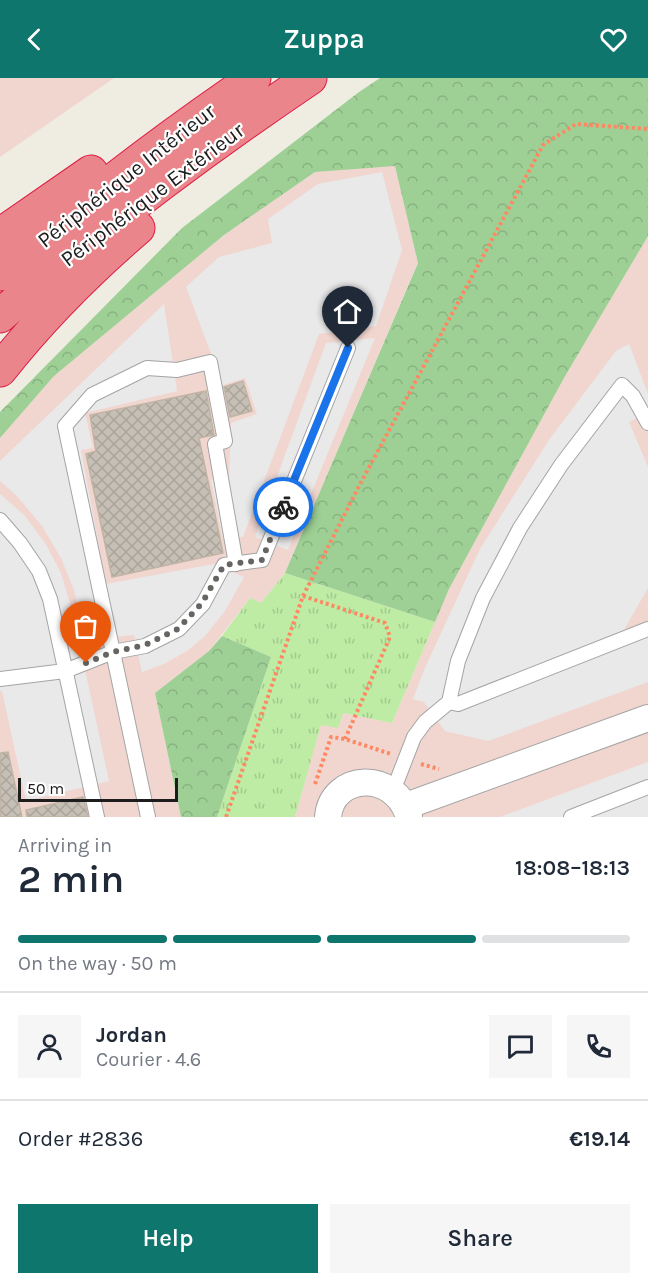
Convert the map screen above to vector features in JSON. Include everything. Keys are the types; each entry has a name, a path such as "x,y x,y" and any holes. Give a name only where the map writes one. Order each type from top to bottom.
{"highway":[{"name":"Périphérique Intérieur","path":"0,274 72,213 254,78"},
{"name":"Périphérique Extérieur","path":"0,316 84,244 156,187 310,78"},
{"path":"0,370 49,313 101,260 158,210 240,148 250,119"},
{"path":"0,235 115,156 145,157"}],"street":[{"path":"328,817 334,799 345,789 358,783 372,782 386,786 403,804 648,718"}],"lane":[{"path":"0,679 65,671 113,652 145,645 178,629 202,603 224,565 262,560 348,348"},
{"path":"148,817 65,426 92,395 147,368 177,370 210,362 225,441 215,444 236,564"},
{"path":"403,804 414,737 425,722 449,702 458,662 483,598 520,528 561,465 622,385 633,396 648,423"},
{"path":"0,520 20,543 39,571 50,599 97,817"},
{"path":"449,702 458,704 648,629"},
{"path":"571,817 648,788"}],"path":[{"path":"226,817 303,596 359,486 543,144 576,124 648,129"},
{"path":"303,596 385,623 390,637 345,739 330,737 312,794"}],"shaded area":[{"path":"0,78 114,78 0,157"},
{"path":"395,165 418,262 285,573 261,603 250,598 209,651 155,693 181,817 0,817 0,438 54,376 224,235 315,172"},
{"path":"382,172 402,250 376,326 319,334 243,537 223,539 211,480 229,476 231,423 257,414 245,378 223,385 186,287 219,257 272,243 268,219 318,184"},
{"path":"648,236 648,817 295,817 321,724 343,713 392,723 449,589 564,378"},
{"path":"164,304 177,391 85,413 93,448 81,450 106,584 214,564 244,577 225,611 205,636 187,651 164,664 142,672 134,635 86,640 74,590 61,558 42,526 17,496 0,481 0,461"},
{"path":"375,338 288,550 255,537 326,343"},
{"path":"629,344 648,394 648,413 629,422 648,467 648,588 625,628 629,634 648,626 648,682 488,741 445,731 424,702 413,699 480,549 549,440 616,351"},
{"path":"0,494 24,515 45,543 61,573 73,614 109,781 26,801 2,691 0,691"},
{"path":"648,762 648,817 500,817"}],"green space":[{"path":"380,78 648,78 648,236 564,378 449,589 435,622 285,573 418,263 395,166 315,172 224,235 54,376 0,438 0,412 182,228"},
{"path":"285,573 435,622 392,723 343,713 338,728 321,725 295,817 217,817 271,657 222,636 250,598 261,603"},
{"path":"222,636 271,657 217,817 181,817 155,693 209,651"}],"building":[{"path":"243,381 252,411 230,417 224,387"},
{"path":"206,391 214,435 199,438 223,553 112,577 86,454 96,451 90,415"},
{"path":"8,752 22,817 0,817 0,753"},
{"path":"83,797 88,817 27,817 26,810"}],"way so far":[{"path":"86,663 113,652 145,645 178,629 202,603 224,565 262,560 283,507"}],"route":[{"path":"283,507 348,348"}]}
